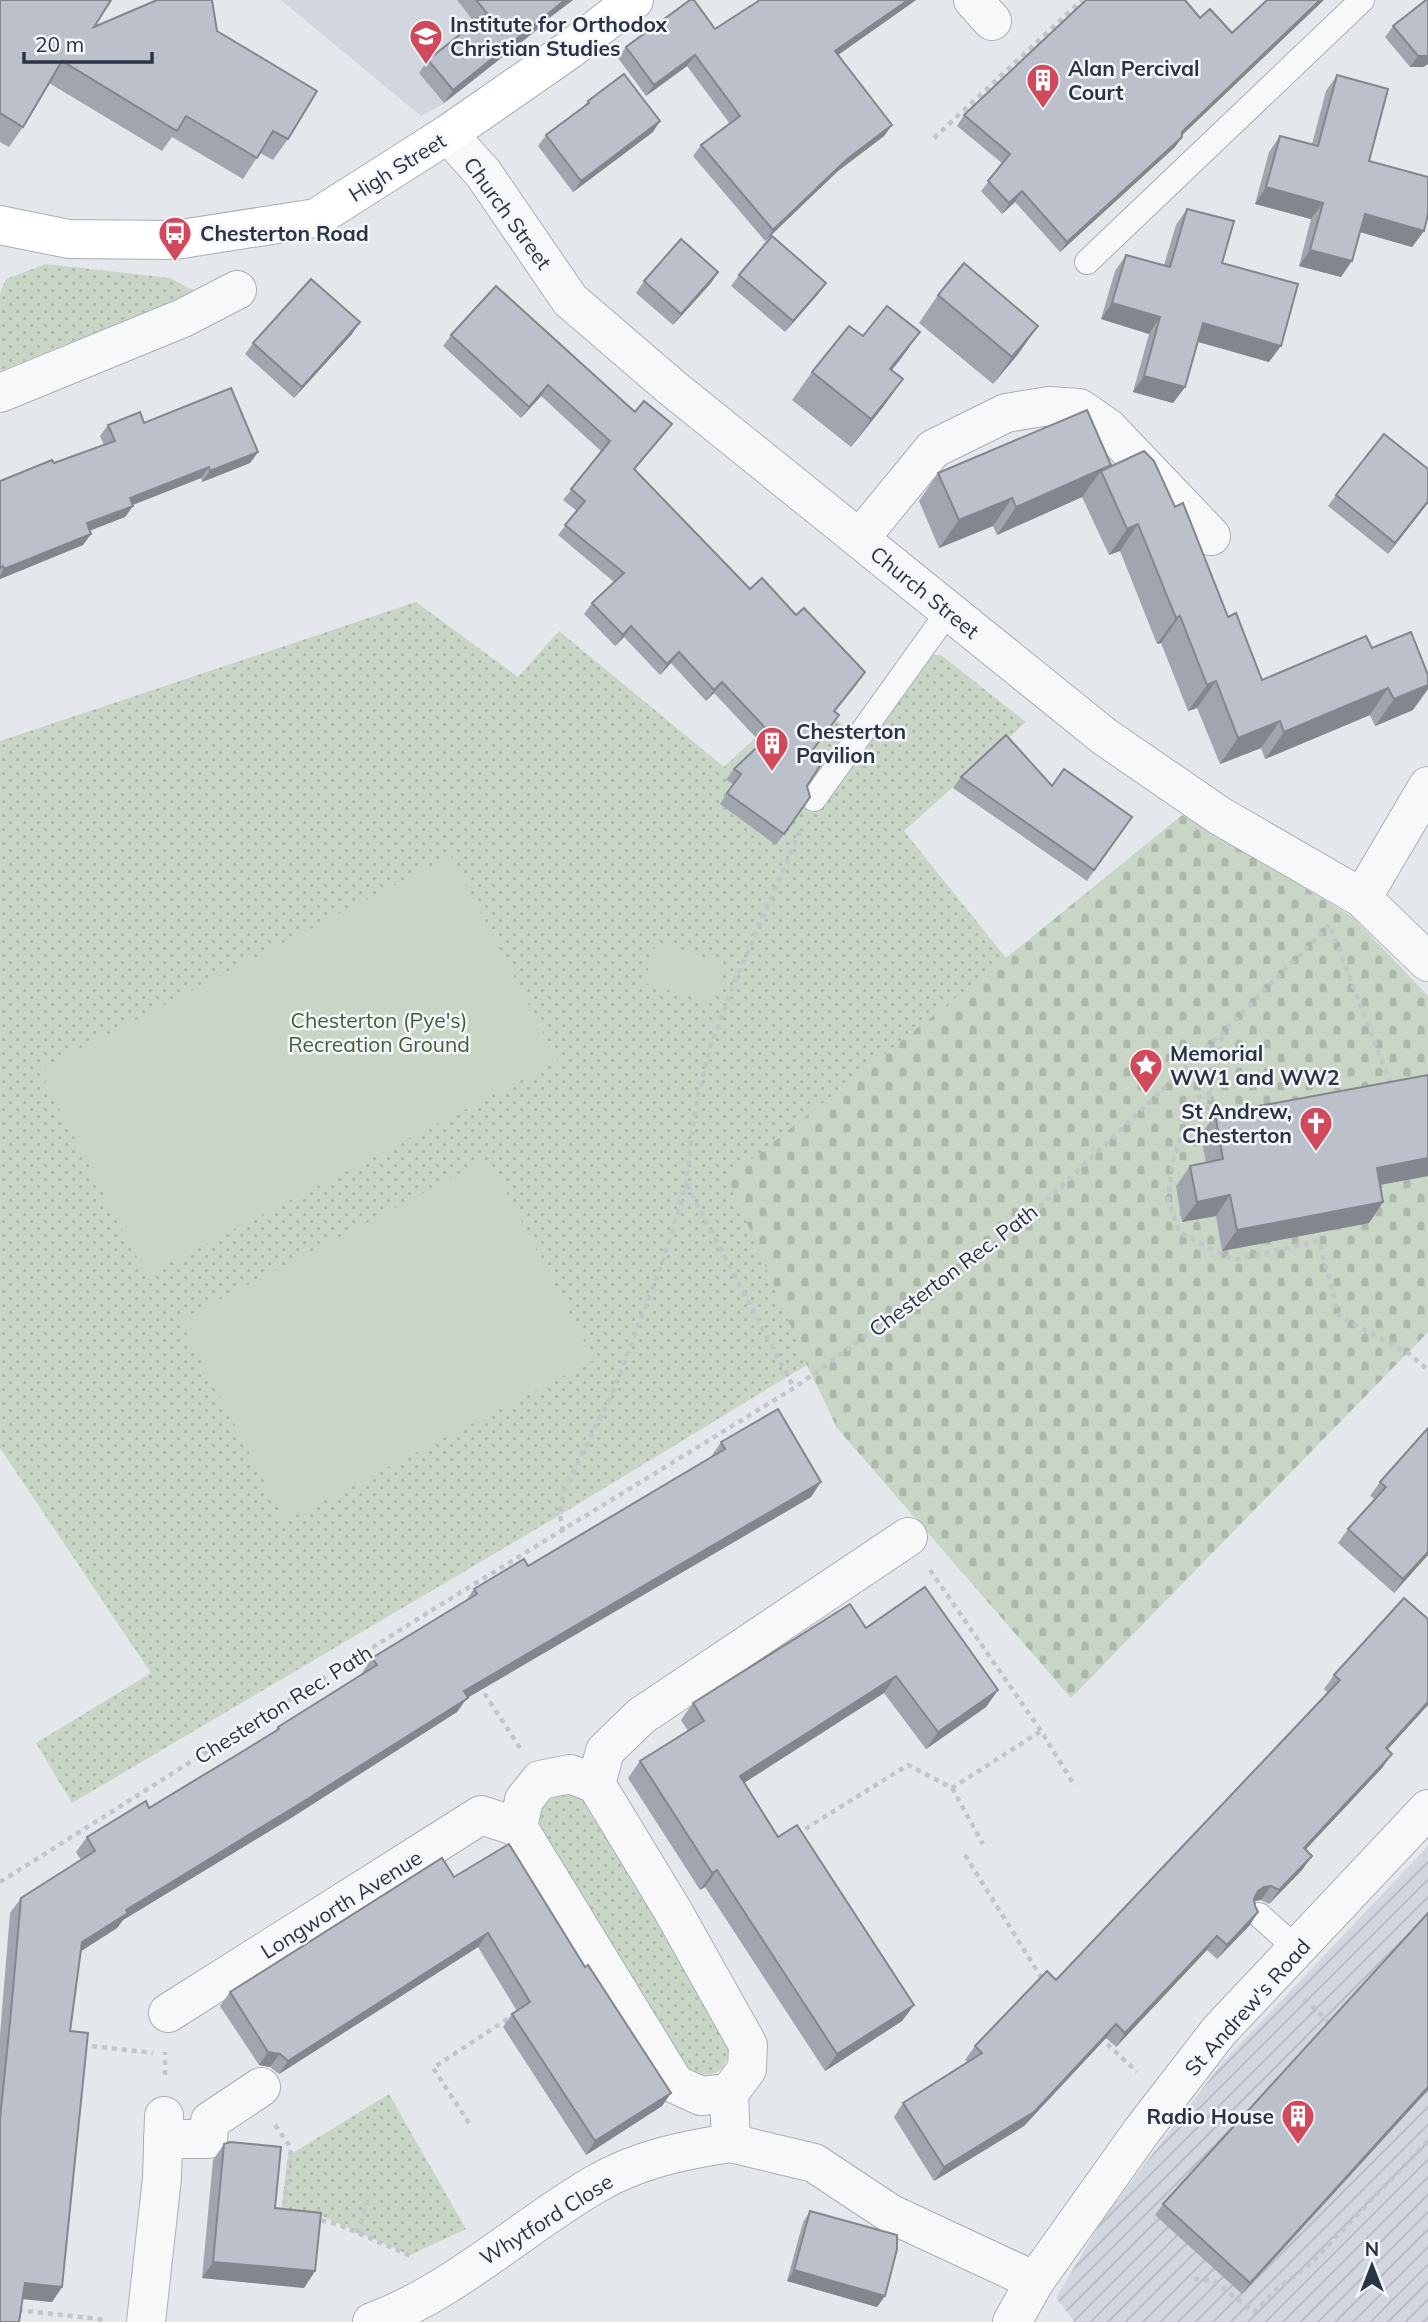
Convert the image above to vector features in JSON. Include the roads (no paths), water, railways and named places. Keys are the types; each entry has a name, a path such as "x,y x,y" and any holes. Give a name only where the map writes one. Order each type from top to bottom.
{"street":[{"name":"High Street","path":"0,225 69,239 175,240 316,218 448,134 569,50 634,0"},
{"name":"Church Street","path":"448,134 483,173 570,300 670,386 948,612 1117,745 1220,816 1362,898"},
{"path":"0,393 183,318 237,290"},
{"path":"860,538 933,449 1006,413 1049,405 1079,408 1108,428 1211,536"},
{"path":"1428,786 1362,898 1428,962"},
{"path":"596,1784 605,1751 641,1717 908,1537"},
{"path":"729,2094 701,2096 675,2084 518,1827 524,1800 540,1780 570,1774 596,1784 673,1911 748,2045 747,2070 729,2094 731,2143 814,2163 891,2214 1035,2281"},
{"name":"St Andrew's Road","path":"1012,2322 1035,2281 1219,2031 1428,1809"},
{"name":"Longworth Avenue","path":"168,2013 481,1815 518,1827"},
{"path":"128,2321 162,2178 164,2128 208,2139 210,2121 252,2093"},
{"name":"Whytford Close","path":"372,2322 422,2300 595,2185 645,2161 691,2148 731,2143"}],"lane":[{"path":"1087,262 1362,0"},
{"path":"814,799 948,612"},
{"path":"1259,1915 1297,1950"}],"place":[{"name":"Institute for Orthodox Christian Studies","path":"426,66"},
{"name":"Alan Percival Court","path":"1043,110"},
{"name":"Chesterton Road","path":"175,263"},
{"name":"Chesterton Pavilion","path":"772,773"},
{"name":"Memorial WW1 and WW2","path":"1146,1095"},
{"name":"St Andrew, Chesterton","path":"1316,1153"},
{"name":"Radio House","path":"1298,2146"}],"park label":[{"name":"Chesterton (Pye's) Recreation Ground","path":"379,1032"}]}
